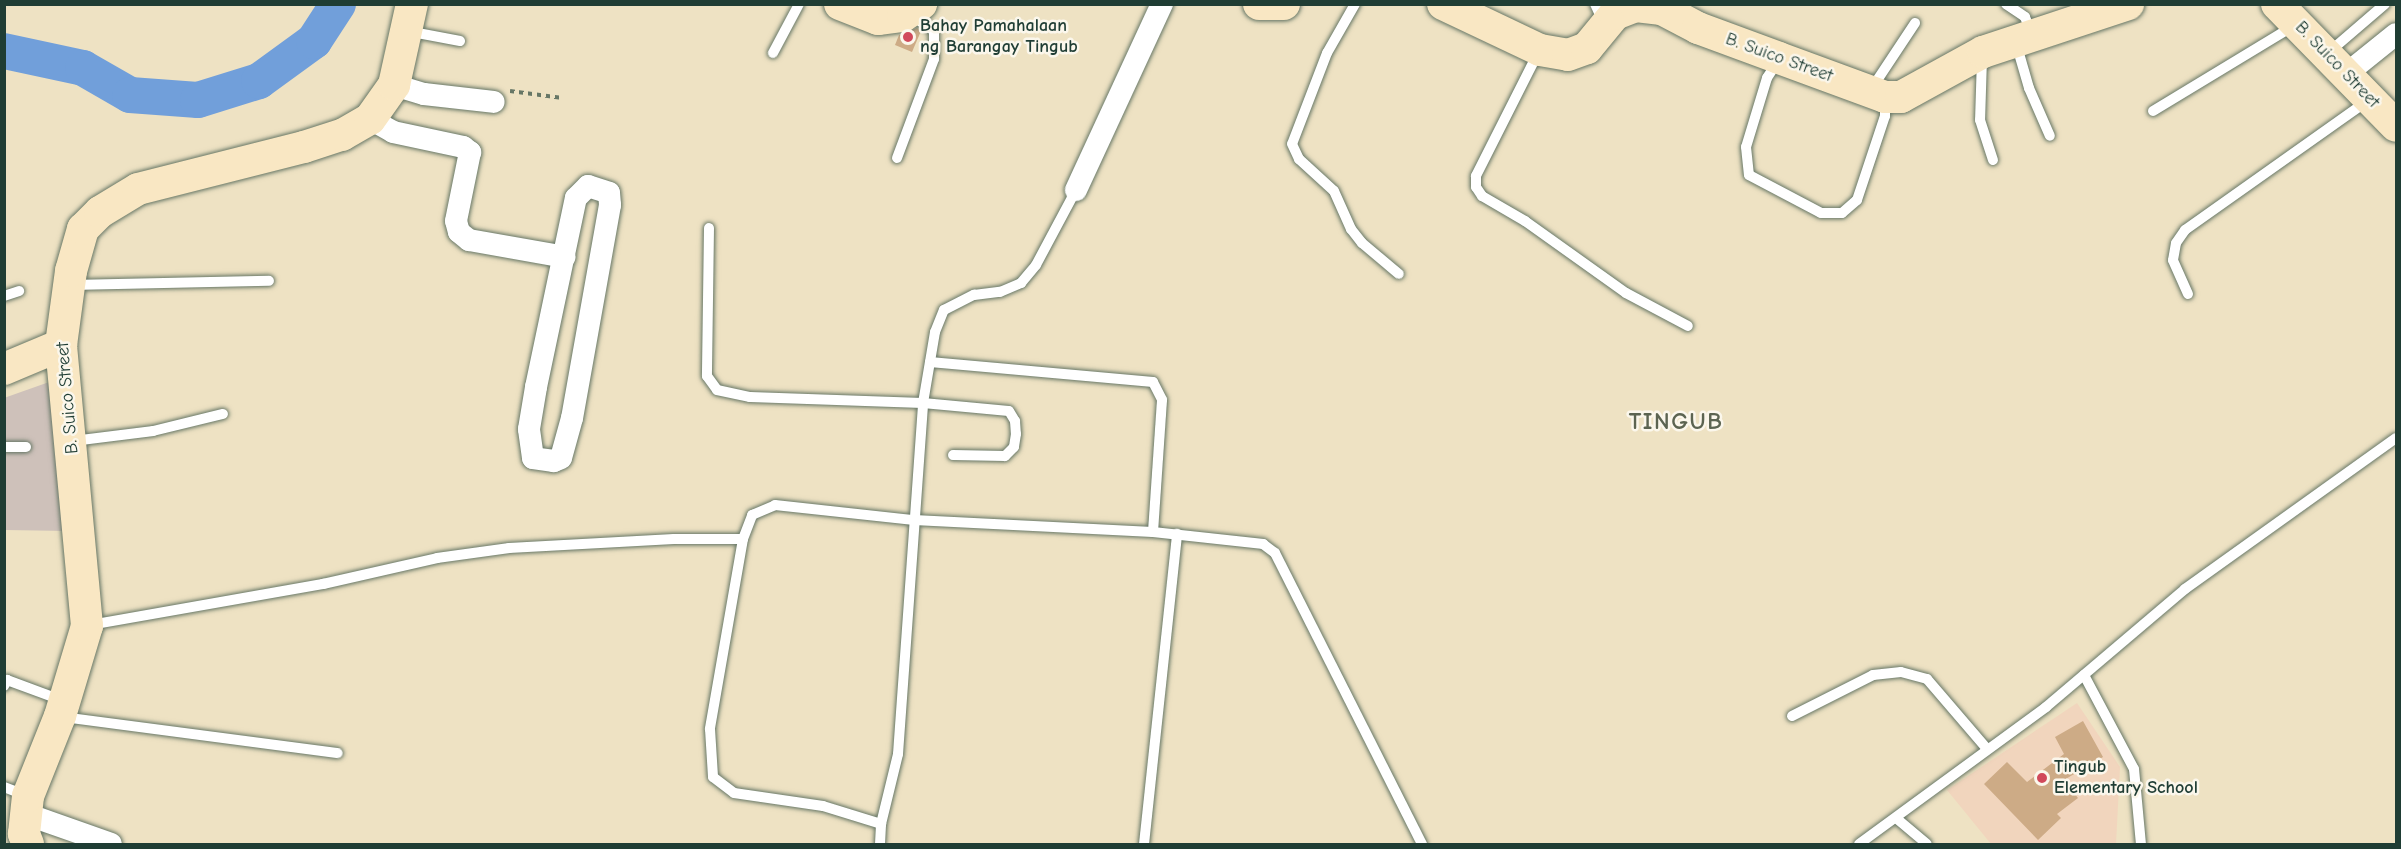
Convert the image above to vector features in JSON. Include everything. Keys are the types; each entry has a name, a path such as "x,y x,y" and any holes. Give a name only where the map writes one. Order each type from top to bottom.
{"street":[{"path":"840,4 878,19 915,9"},
{"path":"1076,190 1162,4"},
{"path":"1259,4 1284,4"},
{"name":"B. Suico Street","path":"1443,4 1540,50 1568,55 1587,48 1600,14 1615,14 1636,6 1662,9 1698,28 1877,94"},
{"path":"1877,94 1900,97 1918,90 1983,52 2023,36 2104,16 2128,4"},
{"name":"B. Suico Street","path":"2290,11 2335,65 2397,126"},
{"name":"B. Suico Street","path":"21,810 62,709 87,626 61,345 69,285 83,229 100,212 138,189 304,147 342,135 370,119 394,85 409,18"},
{"path":"2335,65 2397,34"},
{"path":"394,85 424,94 494,102"},
{"path":"370,119 393,132 463,147 470,152 456,220 459,232 470,240 565,256"},
{"path":"588,186 602,188 609,193 610,205 572,418 561,458 554,461 532,458 529,429 565,256 576,198 588,186"},
{"path":"4,369 61,345"},
{"path":"21,810 111,844"}],"lane":[{"path":"773,53 799,4"},
{"path":"1355,4 1327,53 1292,144 1299,159 1334,191 1351,229 1362,243 1399,273"},
{"path":"2006,4 2025,17 2023,36 2029,88 2050,136"},
{"path":"2335,65 2385,4"},
{"path":"897,158 934,59 934,31 915,9"},
{"path":"2153,111 2290,11"},
{"path":"409,18 460,41"},
{"path":"1779,58 1767,78 1746,147 1749,175 1821,213 1842,213 1857,200 1885,116 1877,94 1915,23"},
{"path":"1540,50 1476,176 1476,187 1482,196 1525,221 1626,292 1688,326"},
{"path":"1983,52 1980,120 1993,160"},
{"path":"2188,294 2173,260 2176,243 2185,230 2369,100"},
{"path":"880,844 880,824 898,754 923,403 930,362 944,310 974,296 1000,292 1021,283 1036,265 1076,190"},
{"path":"709,228 707,376 717,390 750,397 923,403 1009,411 1015,421 1014,447 1005,456 953,455"},
{"path":"69,285 269,281"},
{"path":"4,296 20,291"},
{"path":"930,362 1153,382 1162,400 1153,532"},
{"path":"70,442 153,431 223,414"},
{"path":"1859,844 2084,675 2185,589 2397,438"},
{"path":"4,447 26,447"},
{"path":"880,824 823,806 734,793 713,777 710,729 742,539 752,515 775,505 914,520 1153,532 1263,544 1275,553 1422,844"},
{"path":"1144,844 1177,534"},
{"path":"87,626 323,584 437,558 509,548 674,539 742,539"},
{"path":"1792,716 1873,675 1901,672 1927,679 1987,749"},
{"path":"2084,675 2134,768 2141,844"},
{"path":"4,686 7,680 62,709 338,753"},
{"path":"1896,818 1927,844"}],"path":[{"path":"494,102 507,91 563,98"}],"shaded area":[{"path":"52,381 68,531 5,530 4,398"},
{"name":"Tingub Elementary School","path":"2077,703 2120,767 2116,844 1991,844 1947,790"}],"building":[{"name":"Bahay Pamahalaan ng Barangay Tingub","path":"917,28 921,31 912,52 895,45 899,35"},
{"path":"2083,721 2103,757 2064,780 2078,798 2057,814 2061,818 2038,840 1984,784 2007,762 2027,782 2064,754 2055,737"}],"waterway":[{"path":"4,51 83,68 130,95 198,100 259,81 314,41 338,4"}],"place":[{"name":"Bahay Pamahalaan ng Barangay Tingub","path":"908,37"},
{"name":"Tingub Elementary School","path":"2042,778"}],"district":[{"name":"TINGUB","path":"1676,422"}]}
